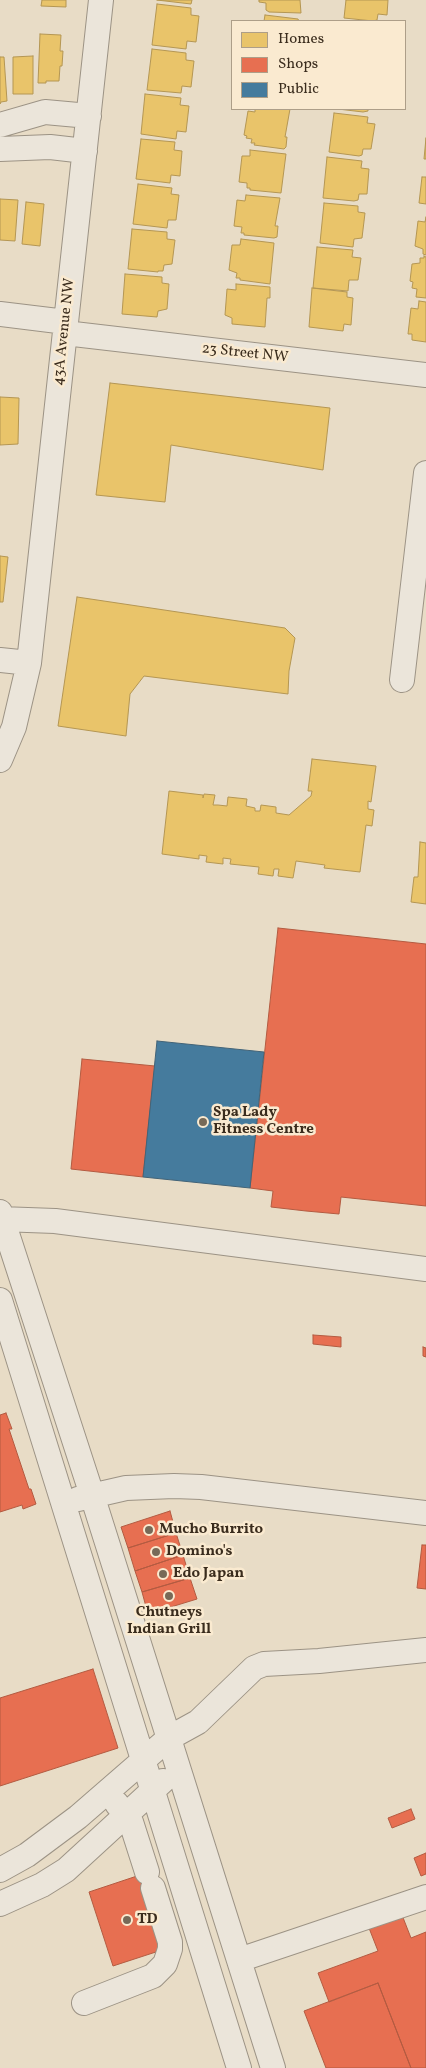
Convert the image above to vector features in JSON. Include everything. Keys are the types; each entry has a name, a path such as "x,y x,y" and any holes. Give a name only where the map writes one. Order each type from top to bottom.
{"street":[{"name":"43A Avenue NW","path":"0,760 14,728 29,663 101,0"},
{"path":"0,125 45,112 89,116"},
{"path":"0,149 50,147 84,151"},
{"name":"23 Street NW","path":"0,314 65,328 426,375"},
{"path":"402,680 426,473"},
{"path":"0,660 29,663"},
{"path":"273,2068 92,1495 1,1217 55,1221 426,1269"},
{"path":"0,1300 239,2068"},
{"path":"63,1504 92,1495 138,1487 201,1487 426,1513"},
{"path":"0,1870 27,1855 78,1817 169,1738 198,1722 254,1668 264,1664 426,1650"},
{"path":"0,1904 42,1885 66,1870 154,1791 178,1767 198,1722"},
{"path":"84,2003 152,1976 161,1970 165,1964 170,1949 170,1942 127,1814 106,1791"},
{"path":"239,1960 426,1897"}],"building: Homes":[{"path":"42,0 66,0 66,7 41,6"},
{"path":"157,0 192,0 191,4"},
{"path":"259,0 300,0 301,13 269,12 266,10 266,3 259,2"},
{"path":"346,0 388,0 387,15 378,14 377,20 344,18"},
{"path":"157,4 191,8 191,15 199,16 196,42 187,41 186,49 152,45"},
{"path":"265,15 298,20 264,20"},
{"path":"40,34 61,35 60,51 63,51 59,81 38,83"},
{"path":"152,49 186,53 186,60 194,61 191,87 182,86 181,93 147,90"},
{"path":"33,56 33,94 13,94 13,57"},
{"path":"0,57 4,57 7,101 0,104"},
{"path":"145,94 181,98 180,105 189,106 186,132 177,131 176,139 141,134"},
{"path":"255,110 290,110 285,137 287,137 286,147 284,149 254,145 255,143 251,143 252,139 246,138 247,136 244,135 248,111 255,112"},
{"path":"346,110 368,110 363,112"},
{"path":"334,113 368,117 367,123 375,124 371,149 363,149 362,155 359,156 329,152"},
{"path":"426,138 426,159 424,159"},
{"path":"141,139 175,142 174,150 182,151 180,176 171,175 170,183 136,179"},
{"path":"250,150 286,154 281,193 250,190 250,188 247,188 247,183 239,182 242,156 250,156"},
{"path":"327,157 362,161 361,168 369,169 367,194 359,194 358,200 354,201 323,198"},
{"path":"422,177 426,177 426,204 419,203"},
{"path":"138,184 172,188 171,194 179,195 176,220 168,220 167,228 133,224"},
{"path":"246,195 280,198 275,226 278,226 277,237 244,235 244,233 241,233 242,227 234,226 237,200 245,201"},
{"path":"0,199 18,200 15,241 0,240"},
{"path":"26,202 44,204 40,246 22,244"},
{"path":"324,203 358,206 358,212 365,213 362,238 354,239 353,247 320,243"},
{"path":"426,217 426,255 423,254 423,249 415,246 418,221 425,222"},
{"path":"132,229 167,232 167,239 175,240 172,264 164,265 163,271 158,272 128,269"},
{"path":"241,239 274,243 270,284 240,280 240,278 236,278 237,273 229,270 232,245 240,245"},
{"path":"317,247 353,250 352,257 361,258 358,280 349,280 348,291 313,288"},
{"path":"424,256 426,257 426,298 416,297 417,289 412,288 413,282 410,281 412,264 420,263 420,258 424,258"},
{"path":"125,274 162,277 162,283 169,284 167,309 158,311 157,317 122,314"},
{"path":"236,284 270,287 270,298 267,298 265,327 232,324 232,318 225,315 227,289 236,290"},
{"path":"312,288 347,292 347,297 353,298 351,325 344,324 343,331 309,327"},
{"path":"419,301 426,302 426,342 412,340 412,334 408,334 411,308 418,309"},
{"path":"110,383 330,408 323,470 171,445 165,502 96,495"},
{"path":"0,397 19,398 18,444 0,445"},
{"path":"0,556 8,557 3,602 0,602"},
{"path":"77,597 285,628 295,638 289,671 288,694 144,676 130,694 126,736 58,726"},
{"path":"312,759 376,766 371,802 368,801 368,809 374,810 372,826 366,825 360,872 324,868 325,865 296,861 293,878 278,876 279,869 274,869 273,876 258,874 259,867 230,864 231,859 223,858 223,864 206,862 207,856 199,855 199,859 162,854 169,791 203,795 203,798 204,794 215,795 213,805 227,806 228,797 247,799 246,806 255,808 255,811 260,811 261,805 276,807 276,813 289,815 311,796 312,791 308,791"},
{"path":"420,842 426,843 426,904 411,902 414,877 418,877"}],"building: Shops":[{"path":"278,928 426,944 426,1206 341,1197 339,1214 306,1211 271,1207 273,1191 250,1188"},
{"path":"82,1059 155,1066 143,1177 71,1169"},
{"path":"313,1335 341,1337 341,1347 313,1344"},
{"path":"423,1347 426,1348 426,1357 423,1356"},
{"path":"6,1413 12,1429 9,1429 29,1489 31,1489 36,1504 23,1509 22,1505 0,1512 0,1415"},
{"name":"Mucho Burrito","path":"170,1511 176,1533 128,1548 121,1527"},
{"name":"Domino's","path":"176,1533 183,1555 135,1571 128,1548"},
{"path":"422,1545 426,1545 426,1589 417,1588"},
{"name":"Edo Japan","path":"183,1555 190,1578 142,1592 135,1571"},
{"name":"Chutneys Indian Grill","path":"190,1578 197,1599 148,1614 142,1592"},
{"path":"93,1669 118,1748 0,1786 0,1698"},
{"path":"411,1809 415,1819 392,1828 388,1818"},
{"path":"426,1853 426,1874 421,1876 414,1858"},
{"name":"TD","path":"155,1870 161,1886 165,1949 113,1966 89,1892"},
{"path":"402,1915 411,1938 426,1932 426,2068 411,2068 378,1983 329,2002 318,1973 378,1951 369,1928"},
{"path":"378,1983 411,2068 326,2068 304,2011"}],"building: Public":[{"name":"Spa Lady Fitness Centre","path":"157,1041 264,1052 250,1188 143,1177"}],"place":[{"name":"Spa Lady Fitness Centre","path":"203,1122"},
{"name":"Mucho Burrito","path":"149,1530"},
{"name":"Domino's","path":"156,1552"},
{"name":"Edo Japan","path":"163,1574"},
{"name":"Chutneys Indian Grill","path":"169,1596"},
{"name":"TD","path":"127,1920"}]}
